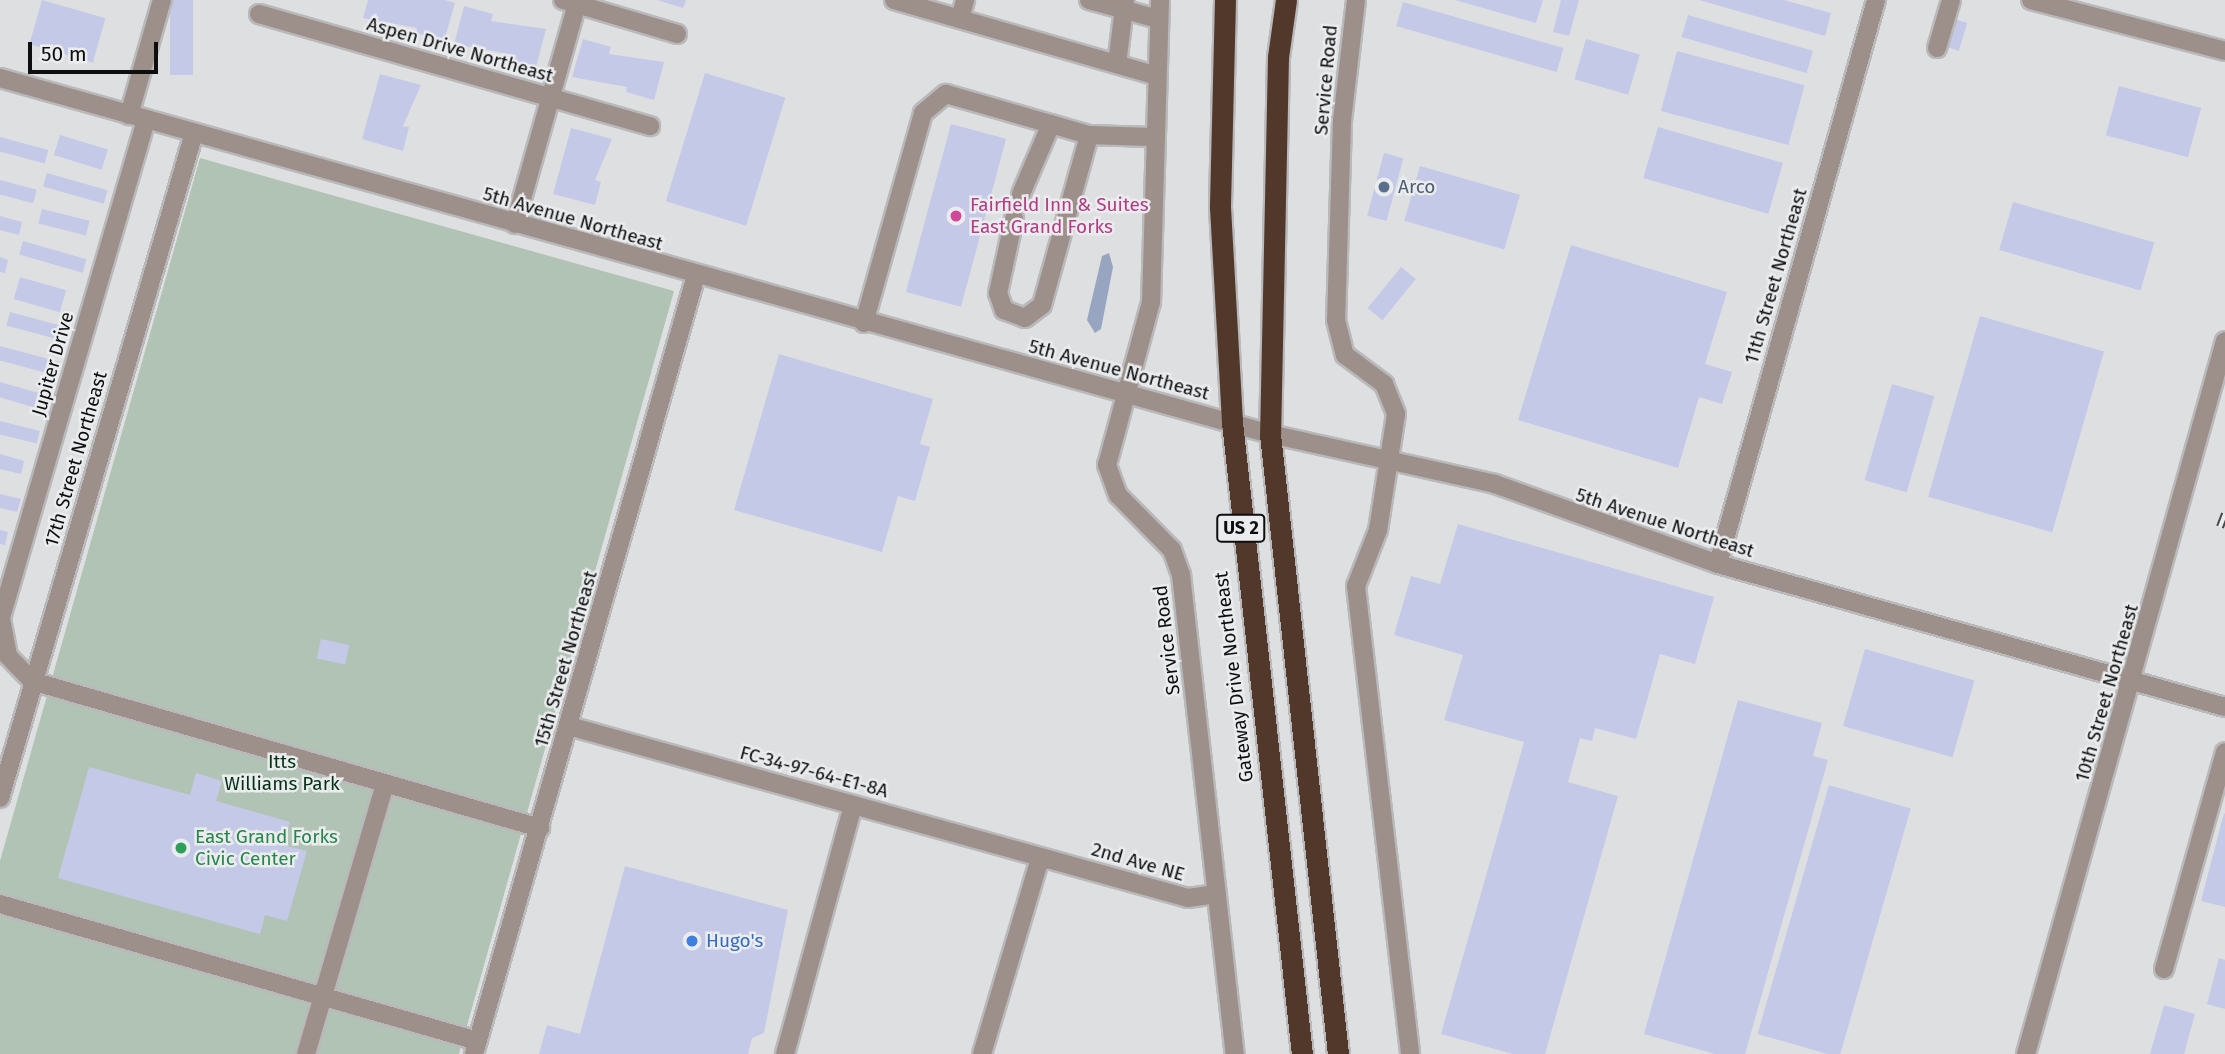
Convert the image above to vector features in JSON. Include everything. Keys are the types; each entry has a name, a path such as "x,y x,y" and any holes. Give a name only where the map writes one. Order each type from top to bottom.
{"highway":[{"name":"Gateway Drive Northeast","path":"1225,0 1220,207 1232,422 1302,1054"},
{"name":"US 2","path":"1286,0 1277,70 1270,434 1338,1054"}],"street":[{"name":"Jupiter Drive","path":"1,616 138,117 162,0"},
{"path":"894,0 1154,75"},
{"path":"960,19 965,0"},
{"path":"1089,0 1124,5 1158,19"},
{"name":"Service Road","path":"1160,0 1152,137 1151,302 1123,394 1107,465 1118,495 1172,550 1181,575 1235,1054"},
{"name":"Service Road","path":"1356,0 1342,121 1336,320 1345,355 1392,396 1396,424 1378,530 1356,586 1414,1053"},
{"name":"11th Street Northeast","path":"1718,564 1876,0"},
{"path":"1937,48 1951,0"},
{"path":"2031,0 2225,51"},
{"path":"514,224 550,97 572,1 677,33"},
{"path":"1117,64 1124,5"},
{"name":"Aspen Drive Northeast","path":"259,14 650,126"},
{"name":"5th Avenue Northeast","path":"0,78 864,323 1270,434 1495,484 1718,564 2225,706"},
{"path":"864,323 923,113 946,94 1088,135 1152,137"},
{"path":"1021,194 1051,124"},
{"name":"17th Street Northeast","path":"0,798 194,133"},
{"path":"1014,219 998,293 1004,310 1025,318 1042,305 1088,135"},
{"name":"15th Street Northeast","path":"476,1047 696,275"},
{"name":"10th Street Northeast","path":"2026,1054 2133,681 2225,341"},
{"path":"1,616 8,656 32,681 540,828"},
{"name":"FC-34-97-64-E1-8A","path":"569,726 1048,859"},
{"path":"2164,970 2225,752"},
{"path":"306,1054 385,783"},
{"path":"785,1054 853,805"},
{"path":"982,1054 1039,862 1048,859"},
{"name":"2nd Ave NE","path":"1048,859 1188,898 1217,894"},
{"path":"0,904 323,997 476,1047"}],"green space":[{"name":"Itts Williams Park","path":"200,158 674,291 459,1054 0,1054 0,861"}],"water":[{"path":"1109,253 1113,267 1101,329 1095,333 1087,320 1102,256"}],"building":[{"path":"42,0 105,18 93,62 29,44"},
{"path":"170,0 193,0 193,75 170,75"},
{"path":"368,0 445,0 455,3 444,41 416,33 417,28 363,18"},
{"path":"657,0 686,0 683,8"},
{"path":"1455,0 1543,0 1536,23"},
{"path":"1561,0 1579,0 1569,36 1553,32"},
{"path":"1699,0 1784,0 1831,13 1825,36"},
{"path":"1403,2 1564,48 1557,72 1396,26"},
{"path":"464,6 493,14 491,21 546,29 536,67 507,59 509,54 454,44"},
{"path":"1688,15 1813,51 1807,73 1682,37"},
{"path":"1951,18 1967,23 1959,51 1943,46"},
{"path":"583,39 611,47 609,54 664,62 654,100 626,92 627,87 572,77"},
{"path":"1586,39 1640,54 1628,95 1574,79"},
{"path":"1677,51 1805,85 1788,145 1661,111"},
{"path":"705,73 785,98 746,226 666,201"},
{"path":"380,74 421,85 403,126 409,127 403,151 362,139"},
{"path":"2119,86 2201,108 2188,157 2106,135"},
{"name":"Fairfield Inn & Suites East Grand Forks","path":"951,124 1006,139 961,307 906,292"},
{"path":"1658,127 1783,163 1768,214 1643,178"},
{"path":"571,128 612,139 595,180 601,182 595,205 553,194"},
{"path":"60,135 108,150 102,170 54,155"},
{"path":"0,137 48,150 45,163 0,151"},
{"name":"Arco","path":"1384,153 1403,158 1386,221 1367,216"},
{"path":"1420,166 1520,195 1504,249 1404,221"},
{"path":"47,173 108,190 104,204 43,186"},
{"path":"0,180 37,190 33,203 0,194"},
{"path":"2013,202 2154,243 2141,291 1999,250"},
{"path":"42,209 90,221 86,235 38,224"},
{"path":"0,216 22,222 19,235 0,230"},
{"path":"23,241 86,259 83,273 19,254"},
{"path":"1571,245 1727,292 1705,364 1732,372 1722,404 1699,397 1678,468 1518,420"},
{"path":"0,257 8,260 5,273 0,272"},
{"path":"1401,267 1416,279 1382,320 1368,308"},
{"path":"20,277 66,290 60,312 14,299"},
{"path":"10,312 62,326 59,339 6,326"},
{"path":"1980,316 2104,352 2052,532 1928,497"},
{"path":"0,346 60,362 56,376 0,360"},
{"path":"779,354 933,399 920,444 930,447 915,501 898,496 882,552 734,510"},
{"path":"0,382 50,396 46,411 0,398"},
{"path":"1892,384 1934,396 1907,492 1864,480"},
{"path":"0,421 40,431 37,444 0,434"},
{"path":"0,454 24,461 21,474 0,469"},
{"path":"0,494 21,499 17,512 0,508"},
{"path":"1458,524 1714,597 1695,664 1660,654 1636,739 1595,728 1592,741 1580,738 1568,782 1618,796 1545,1054 1513,1054 1441,1034 1524,742 1444,720 1463,655 1394,635 1411,576 1440,584"},
{"path":"0,530 8,532 5,545 0,544"},
{"path":"321,639 349,645 345,665 317,659"},
{"path":"1865,649 1975,680 1953,757 1843,726"},
{"path":"1738,700 1822,723 1813,756 1828,760 1745,1054 1715,1054 1644,1034"},
{"name":"East Grand Forks Civic Center","path":"89,767 190,795 196,773 222,781 216,801 290,822 283,845 307,851 287,921 265,915 260,934 58,878"},
{"path":"1829,785 1911,808 1840,1054 1827,1054 1758,1034"},
{"path":"2225,814 2225,907 2201,901"},
{"name":"Hugo's","path":"625,866 788,910 764,1033 752,1038 748,1054 539,1054 547,1025 580,1034"},
{"path":"2219,958 2225,960 2225,1009 2207,1004"},
{"path":"2164,1005 2195,1014 2184,1054 2150,1054"}],"tunnel":[{"path":"1014,219 1021,194"}],"railway":[{"path":"2220,527 2225,514"}],"place":[{"name":"Arco","path":"1384,187"},
{"name":"Fairfield Inn & Suites East Grand Forks","path":"956,216"},
{"name":"East Grand Forks Civic Center","path":"181,848"},
{"name":"Hugo's","path":"692,941"}]}
